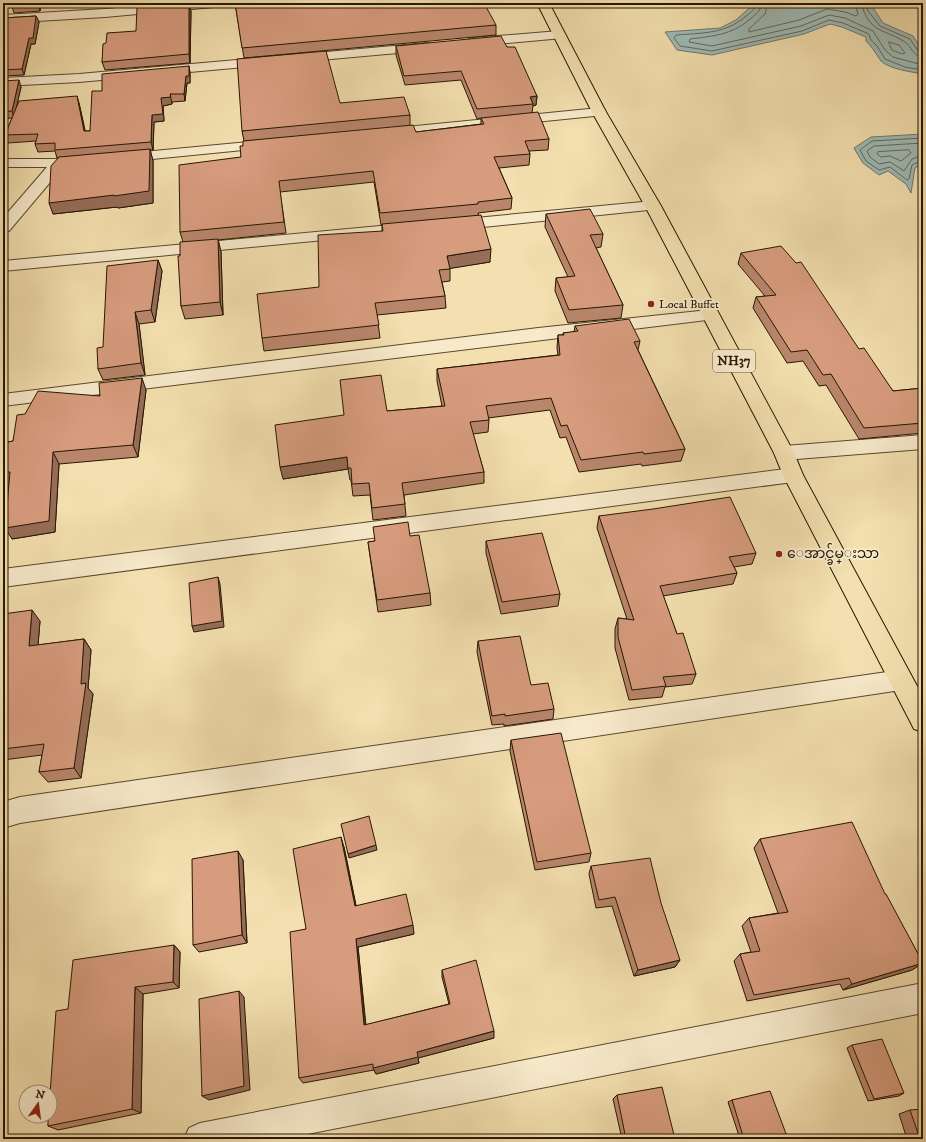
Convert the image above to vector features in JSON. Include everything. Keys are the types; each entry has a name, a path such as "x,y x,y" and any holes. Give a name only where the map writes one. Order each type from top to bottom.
{"highway":[{"name":"NH37","path":"543,3 599,112 653,206 784,453 793,475 923,721"}],"street":[{"path":"3,19 105,13 214,3"},
{"path":"458,44 559,35"},
{"path":"3,82 87,77 442,45"},
{"path":"369,134 599,112"},
{"path":"112,158 282,143"},
{"path":"3,163 59,163 96,160"},
{"path":"3,228 59,163"},
{"path":"3,266 653,206"},
{"path":"3,400 531,334 709,314"},
{"path":"784,453 923,442"},
{"path":"3,578 793,475"},
{"path":"3,815 20,810 902,680"},
{"path":"200,1139 923,998"}],"water":[{"path":"755,3 870,3 883,23 913,36 923,51 923,74 901,70 885,64 866,41 866,37 842,27 830,24 804,34 712,55 677,50 665,32 720,28 736,20"},
{"path":"923,134 923,163 915,168 911,193 906,184 888,171 879,175 863,163 854,148 871,137"}],"building":[{"path":"189,3 189,54 102,62 103,44 106,43 107,33 136,31 137,7"},
{"path":"235,3 484,3 496,25 242,48"},
{"path":"36,16 33,38 29,38 22,69 3,70 3,18"},
{"path":"501,36 507,47 515,47 537,96 530,97 533,104 477,109 461,71 404,76 396,46"},
{"path":"326,51 340,103 404,97 410,115 242,131 237,59"},
{"path":"189,66 189,76 186,76 184,94 170,94 171,97 161,98 163,114 152,115 151,142 55,150 55,143 35,144 38,134 5,135 19,101 77,96 84,131 90,131 92,91 102,91 102,74"},
{"path":"19,80 12,111 3,112 3,81"},
{"path":"538,112 549,139 525,141 530,154 494,157 512,198 478,202 478,204 380,213 373,171 279,181 284,222 180,232 179,165 241,157 240,146 243,146 243,141 413,125 416,132 484,124 481,118"},
{"path":"150,149 149,191 49,203 51,166 59,157"},
{"path":"590,209 603,234 590,235 623,305 569,310 556,278 575,276 546,214"},
{"path":"481,215 491,249 447,256 450,269 439,270 445,296 375,303 379,325 262,338 257,294 319,287 318,235 383,231 382,224"},
{"path":"218,239 220,302 181,306 178,256 180,256 180,242"},
{"path":"781,246 796,263 801,262 859,349 864,348 893,391 923,388 923,423 864,428 831,374 823,375 807,350 791,352 756,297 776,295 741,253"},
{"path":"158,260 151,310 135,312 141,363 98,369 97,348 103,347 107,266"},
{"path":"629,319 640,341 634,342 685,449 644,454 643,452 581,460 567,425 561,426 551,398 486,406 489,420 470,422 484,472 402,483 405,504 372,508 369,483 352,484 351,468 348,468 347,457 280,467 275,425 344,415 340,380 381,375 387,411 445,406 437,369 560,355 558,335 578,331 575,326"},
{"path":"142,378 133,445 53,452 49,521 5,528 10,472 3,472 3,443 13,441 17,415 25,414 38,391 100,396 99,383"},
{"path":"730,497 756,553 729,557 737,573 660,586 677,634 683,633 696,674 663,677 666,686 632,690 618,637 618,618 634,620 599,516"},
{"path":"408,522 410,536 419,535 430,593 377,600 368,542 375,541 373,527"},
{"path":"542,533 560,594 502,602 486,541"},
{"path":"218,577 222,621 192,626 189,583"},
{"path":"32,610 29,646 84,639 81,684 86,683 74,768 39,772 44,744 3,749 3,614"},
{"path":"520,636 531,685 548,683 554,709 505,716 505,714 492,716 478,641"},
{"path":"561,733 591,853 537,862 511,740"},
{"path":"369,816 376,845 348,854 341,824"},
{"path":"852,822 885,894 923,963 852,984 849,978 754,995 740,954 760,951 749,918 788,912 760,839"},
{"path":"341,837 355,906 406,894 413,925 356,939 364,1025 450,1004 442,970 476,960 494,1031 417,1052 418,1057 373,1068 373,1064 299,1078 290,932 306,929 293,849"},
{"path":"238,851 242,935 193,945 192,859"},
{"path":"650,858 661,903 680,960 638,970 615,897 599,900 591,866"},
{"path":"174,945 173,982 135,987 132,1109 58,1124 58,1084 51,1084 56,1011 68,1009 73,960"},
{"path":"239,991 244,1086 202,1096 199,999"},
{"path":"882,1039 904,1093 874,1099 852,1045"},
{"path":"662,1087 675,1139 626,1139 617,1095"},
{"path":"770,1091 788,1139 744,1139 732,1100"},
{"path":"923,1109 923,1139 920,1139 910,1110"}],"place":[{"name":"Local Buffet","path":"651,304"},
{"name":"ေအာင္ခ်မ္းသာ","path":"779,554"}]}
